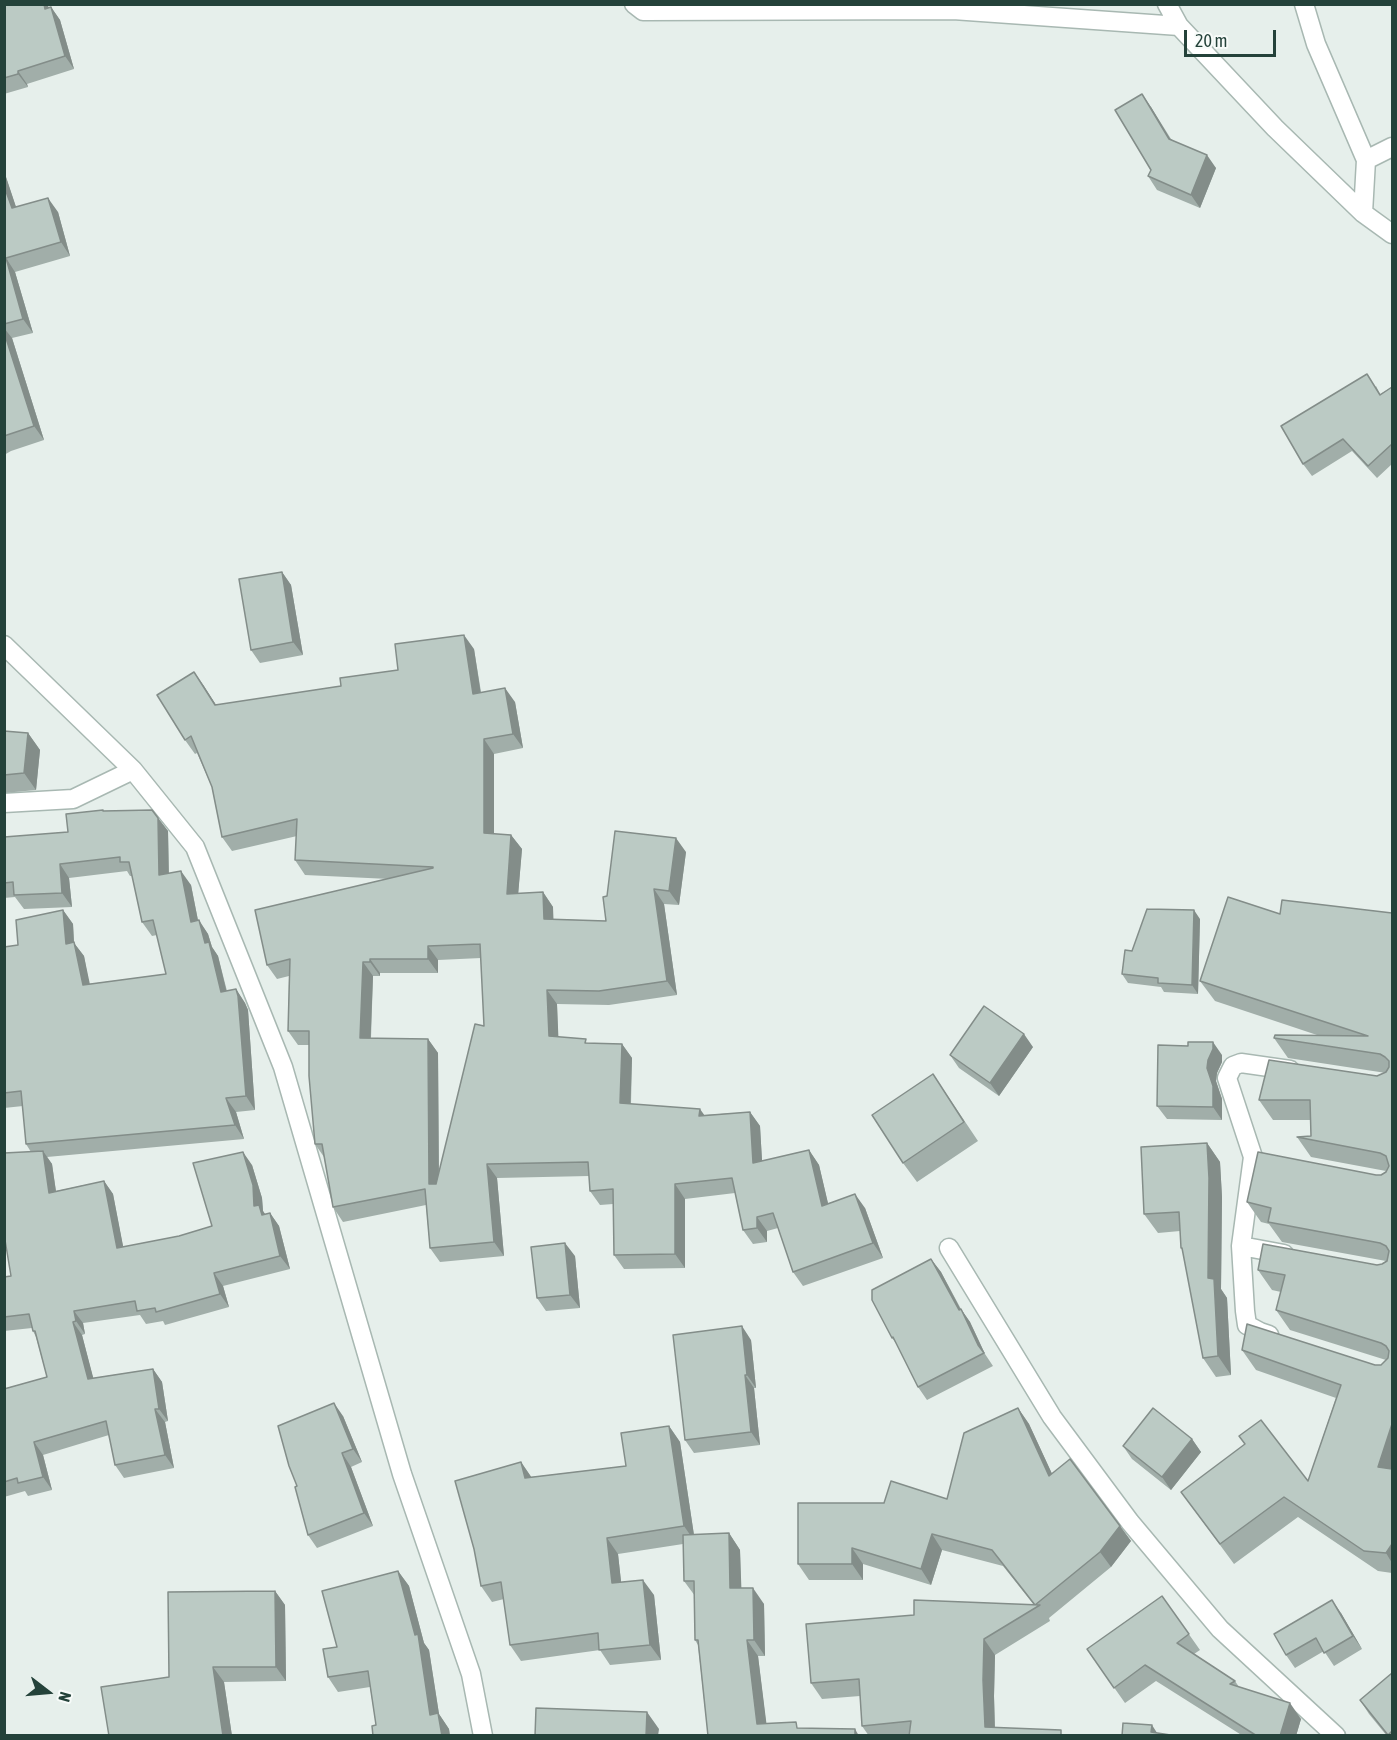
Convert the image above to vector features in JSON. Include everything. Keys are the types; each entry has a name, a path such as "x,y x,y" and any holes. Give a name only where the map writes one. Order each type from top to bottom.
{"street":[{"path":"634,4 644,11 953,10 1179,26"},
{"path":"1167,4 1179,26 1275,128 1363,213 1392,234"},
{"path":"1304,4 1316,44 1366,160 1363,213"},
{"path":"1366,160 1392,147"},
{"path":"4,645 133,770 195,847 283,1068 402,1474 471,1674 483,1736"},
{"path":"4,803 73,799 133,770"},
{"path":"1282,1339 1247,1325 1241,1246 1258,1158 1227,1078 1233,1066 1241,1063 1311,1073"},
{"path":"1241,1246 1299,1257"},
{"path":"949,1248 1052,1417 1130,1522 1220,1629 1336,1736"}],"building":[{"path":"4,4 44,4 45,9 51,7 65,56 18,71 18,74 4,78"},
{"path":"1142,94 1169,139 1207,155 1191,195 1148,176 1151,170 1115,110"},
{"path":"4,186 12,208 48,198 61,242 6,258 23,319 4,324"},
{"path":"4,332 34,426 4,436"},
{"path":"1367,374 1380,395 1392,387 1392,444 1368,466 1343,439 1303,464 1281,426"},
{"path":"282,572 293,642 251,650 239,579"},
{"path":"464,635 473,694 505,688 513,734 484,739 484,833 511,835 507,894 543,892 544,919 606,921 603,897 607,896 615,831 676,838 669,891 654,889 667,981 599,991 547,990 549,1036 586,1039 585,1043 622,1044 620,1103 700,1109 699,1116 750,1112 753,1163 809,1150 822,1206 855,1194 873,1243 793,1272 773,1213 757,1217 757,1228 743,1230 732,1178 675,1184 675,1254 614,1255 613,1189 590,1191 588,1162 487,1164 494,1242 430,1248 425,1189 333,1207 322,1144 315,1144 309,1076 309,1031 288,1031 290,959 267,965 255,910 433,867 295,860 297,819 222,837 212,787 191,736 185,740 157,695 194,672 215,705 341,686 340,678 398,670 395,644","holes":["480,944 484,1026 475,1024 436,1184 429,1184 428,1039 360,1038 363,962 370,962 370,959 428,959 428,946"]},
{"path":"4,731 28,733 24,773 4,775"},
{"path":"103,810 152,810 158,818 159,875 181,871 191,922 199,920 205,943 209,942 221,992 236,989 246,1096 226,1098 235,1125 26,1144 21,1091 4,1093 4,947 18,945 16,920 63,910 66,944 74,942 83,985 166,974 153,920 142,922 129,862 120,862 120,857 60,864 62,893 14,895 13,882 4,883 4,837 68,832 66,814"},
{"path":"1228,897 1280,914 1282,900 1392,913 1392,1424 1378,1467 1392,1469 1392,1544 1386,1553 1364,1551 1284,1497 1220,1544 1181,1492 1245,1444 1239,1436 1261,1420 1308,1481 1341,1385 1242,1350 1247,1324 1375,1365 1381,1365 1388,1358 1389,1351 1381,1343 1276,1310 1285,1275 1258,1270 1263,1244 1377,1265 1387,1261 1389,1251 1386,1246 1268,1222 1271,1208 1247,1202 1258,1152 1376,1175 1386,1172 1389,1166 1386,1156 1380,1153 1297,1137 1311,1136 1310,1100 1259,1100 1269,1060 1377,1076 1386,1072 1389,1061 1380,1054 1274,1038 1275,1035 1368,1036 1200,981"},
{"path":"1147,909 1194,910 1192,985 1158,983 1158,978 1122,974 1125,950 1132,951"},
{"path":"984,1006 1024,1034 990,1083 950,1055"},
{"path":"1188,1042 1213,1042 1207,1068 1213,1086 1213,1107 1157,1106 1158,1045 1188,1046"},
{"path":"933,1074 964,1122 903,1163 872,1115"},
{"path":"1207,1143 1208,1278 1214,1279 1218,1356 1203,1358 1181,1248 1179,1212 1144,1214 1141,1147"},
{"path":"43,1151 49,1193 104,1181 117,1248 179,1236 212,1226 193,1163 243,1152 253,1185 254,1206 259,1205 262,1215 270,1213 280,1256 214,1273 220,1294 156,1312 155,1308 137,1311 135,1301 74,1311 76,1321 73,1322 88,1379 153,1369 159,1409 155,1409 165,1455 115,1465 106,1421 34,1442 43,1477 18,1483 17,1478 4,1482 4,1389 47,1377 29,1314 4,1317 4,1277 11,1276 4,1234 4,1153"},
{"path":"565,1243 570,1295 537,1298 531,1247"},
{"path":"931,1259 984,1353 918,1387 872,1300 872,1290"},
{"path":"742,1326 751,1432 685,1440 673,1335"},
{"path":"334,1403 353,1449 342,1453 364,1513 308,1535 295,1487 297,1486 278,1426"},
{"path":"1018,1408 1049,1476 1070,1459 1120,1526 1100,1552 1035,1605 992,1550 932,1534 921,1569 852,1548 852,1564 798,1564 798,1503 884,1503 891,1481 947,1499 964,1433"},
{"path":"1153,1408 1192,1439 1162,1477 1123,1446"},
{"path":"669,1426 684,1526 607,1538 612,1583 643,1580 650,1645 599,1650 598,1633 510,1645 501,1582 481,1586 474,1549 455,1481 521,1462 525,1478 626,1466 621,1433"},
{"path":"729,1533 730,1588 753,1588 754,1640 747,1640 757,1724 796,1722 797,1728 855,1729 855,1736 708,1736 698,1640 695,1640 694,1581 684,1581 683,1535"},
{"path":"398,1571 415,1635 418,1634 430,1715 438,1713 442,1736 373,1736 372,1726 376,1725 368,1671 328,1677 323,1649 337,1647 322,1591"},
{"path":"275,1591 276,1667 213,1667 223,1736 109,1736 101,1687 169,1677 168,1592"},
{"path":"1162,1596 1189,1634 1177,1643 1235,1681 1230,1684 1290,1703 1280,1736 1257,1736 1145,1665 1114,1688 1087,1649"},
{"path":"914,1600 1040,1605 984,1639 985,1727 1061,1730 1061,1736 909,1736 911,1721 862,1726 859,1679 811,1683 806,1624 914,1615"},
{"path":"1332,1600 1353,1636 1324,1653 1316,1638 1286,1655 1274,1634"},
{"path":"1392,1673 1392,1731 1388,1735 1360,1700"},
{"path":"536,1708 647,1712 646,1736 535,1736"},
{"path":"1123,1723 1152,1725 1151,1732 1177,1736 1122,1736"}]}
